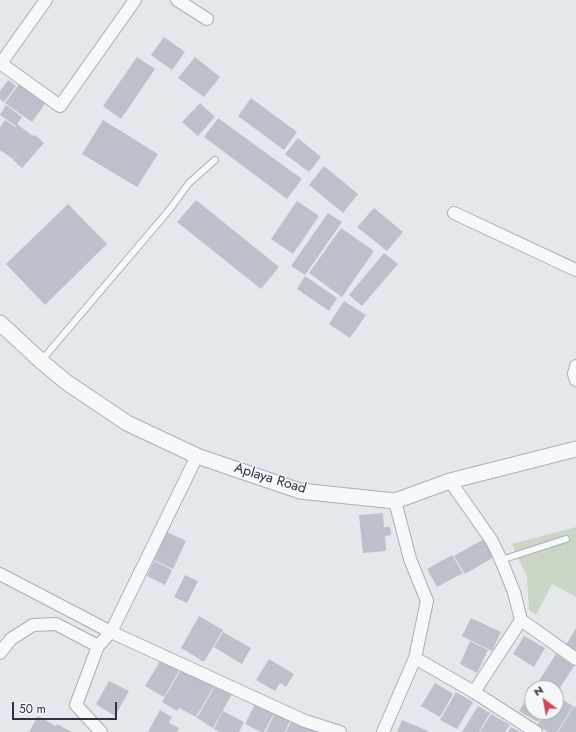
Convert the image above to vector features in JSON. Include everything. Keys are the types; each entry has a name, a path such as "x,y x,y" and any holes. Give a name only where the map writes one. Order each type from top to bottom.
{"street":[{"path":"46,0 0,63 60,106 135,0"},
{"path":"177,0 207,19"},
{"path":"454,213 576,270"},
{"name":"Aplaya Road","path":"0,324 66,382 127,423 196,456 300,490 395,501 450,481 576,449"},
{"path":"576,366 574,374 576,380"},
{"path":"101,732 76,705 98,646 111,632 196,456"},
{"path":"450,481 492,541 514,592 521,620 576,659"},
{"path":"383,732 415,658 428,601 410,559 395,501"},
{"path":"0,574 111,632 305,721 340,732"},
{"path":"474,692 521,620"},
{"path":"0,653 11,639 33,625 56,624 98,646"},
{"path":"415,658 474,692 536,732"}],"lane":[{"path":"41,361 170,209 189,183 215,160"},
{"path":"501,560 566,538"}],"green space":[{"path":"576,527 576,597 552,584 536,615 529,610 527,577 512,544"}],"building":[{"path":"164,37 185,52 172,70 151,55"},
{"path":"137,57 155,69 121,119 103,106"},
{"path":"195,57 220,77 204,97 178,78"},
{"path":"8,80 16,86 4,102 0,99 0,91"},
{"path":"20,83 47,101 32,122 5,103"},
{"path":"251,98 297,132 284,150 238,116"},
{"path":"200,103 215,117 198,136 182,122"},
{"path":"6,105 22,117 17,124 33,136 35,135 44,143 22,168 13,160 21,150 13,159 0,150 0,127 5,120 15,127 16,126 0,115"},
{"path":"218,118 302,179 287,199 204,137"},
{"path":"103,120 158,154 137,187 82,154"},
{"path":"298,138 321,157 309,172 285,154"},
{"path":"324,166 358,194 343,213 309,185"},
{"path":"196,200 279,267 261,289 177,222"},
{"path":"297,201 319,216 293,254 271,239"},
{"path":"68,204 107,244 45,305 6,264"},
{"path":"374,208 403,232 387,251 357,227"},
{"path":"328,213 342,222 305,275 291,266"},
{"path":"341,228 374,251 342,297 309,273"},
{"path":"384,253 398,264 362,306 349,295"},
{"path":"305,276 337,298 329,311 297,289"},
{"path":"344,301 366,315 350,338 329,324"},
{"path":"383,513 384,527 390,527 391,535 385,536 386,551 363,553 359,515"},
{"path":"167,532 186,541 173,569 154,560"},
{"path":"484,539 494,557 465,574 454,556"},
{"path":"452,555 463,573 437,587 427,569"},
{"path":"154,561 172,570 165,585 147,576"},
{"path":"185,575 198,581 187,603 174,597"},
{"path":"199,616 223,630 204,662 181,648"},
{"path":"471,618 501,632 492,651 462,636"},
{"path":"576,628 576,651 566,645"},
{"path":"223,632 251,648 242,664 214,647"},
{"path":"524,636 545,648 534,667 513,654"},
{"path":"470,641 488,650 477,673 460,664"},
{"path":"556,654 574,666 564,682 564,680 539,680"},
{"path":"162,658 180,669 164,697 145,686"},
{"path":"269,659 294,674 286,687 280,683 275,691 256,680"},
{"path":"182,668 215,684 196,717 179,708 177,711 162,702"},
{"path":"109,681 129,691 115,716 96,704"},
{"path":"435,683 453,694 440,717 421,706"},
{"path":"216,684 232,694 213,728 197,718"},
{"path":"456,692 473,702 457,729 440,720"},
{"path":"564,701 573,706 557,732 548,732 537,725 540,720 564,720"},
{"path":"524,703 524,714 519,711"},
{"path":"255,704 274,713 264,732 245,724"},
{"path":"478,706 490,713 479,732 462,732"},
{"path":"574,706 576,707 576,732 558,732"},
{"path":"160,710 172,717 169,723 179,728 177,732 148,732"},
{"path":"223,711 244,722 239,732 219,732 214,729"},
{"path":"275,713 290,721 285,732 266,732"},
{"path":"491,714 510,725 505,732 480,732"},
{"path":"38,716 56,726 57,724 72,732 29,732"},
{"path":"292,720 315,732 286,732"},
{"path":"402,720 428,731 397,732"},
{"path":"511,727 520,732 508,732"}]}
